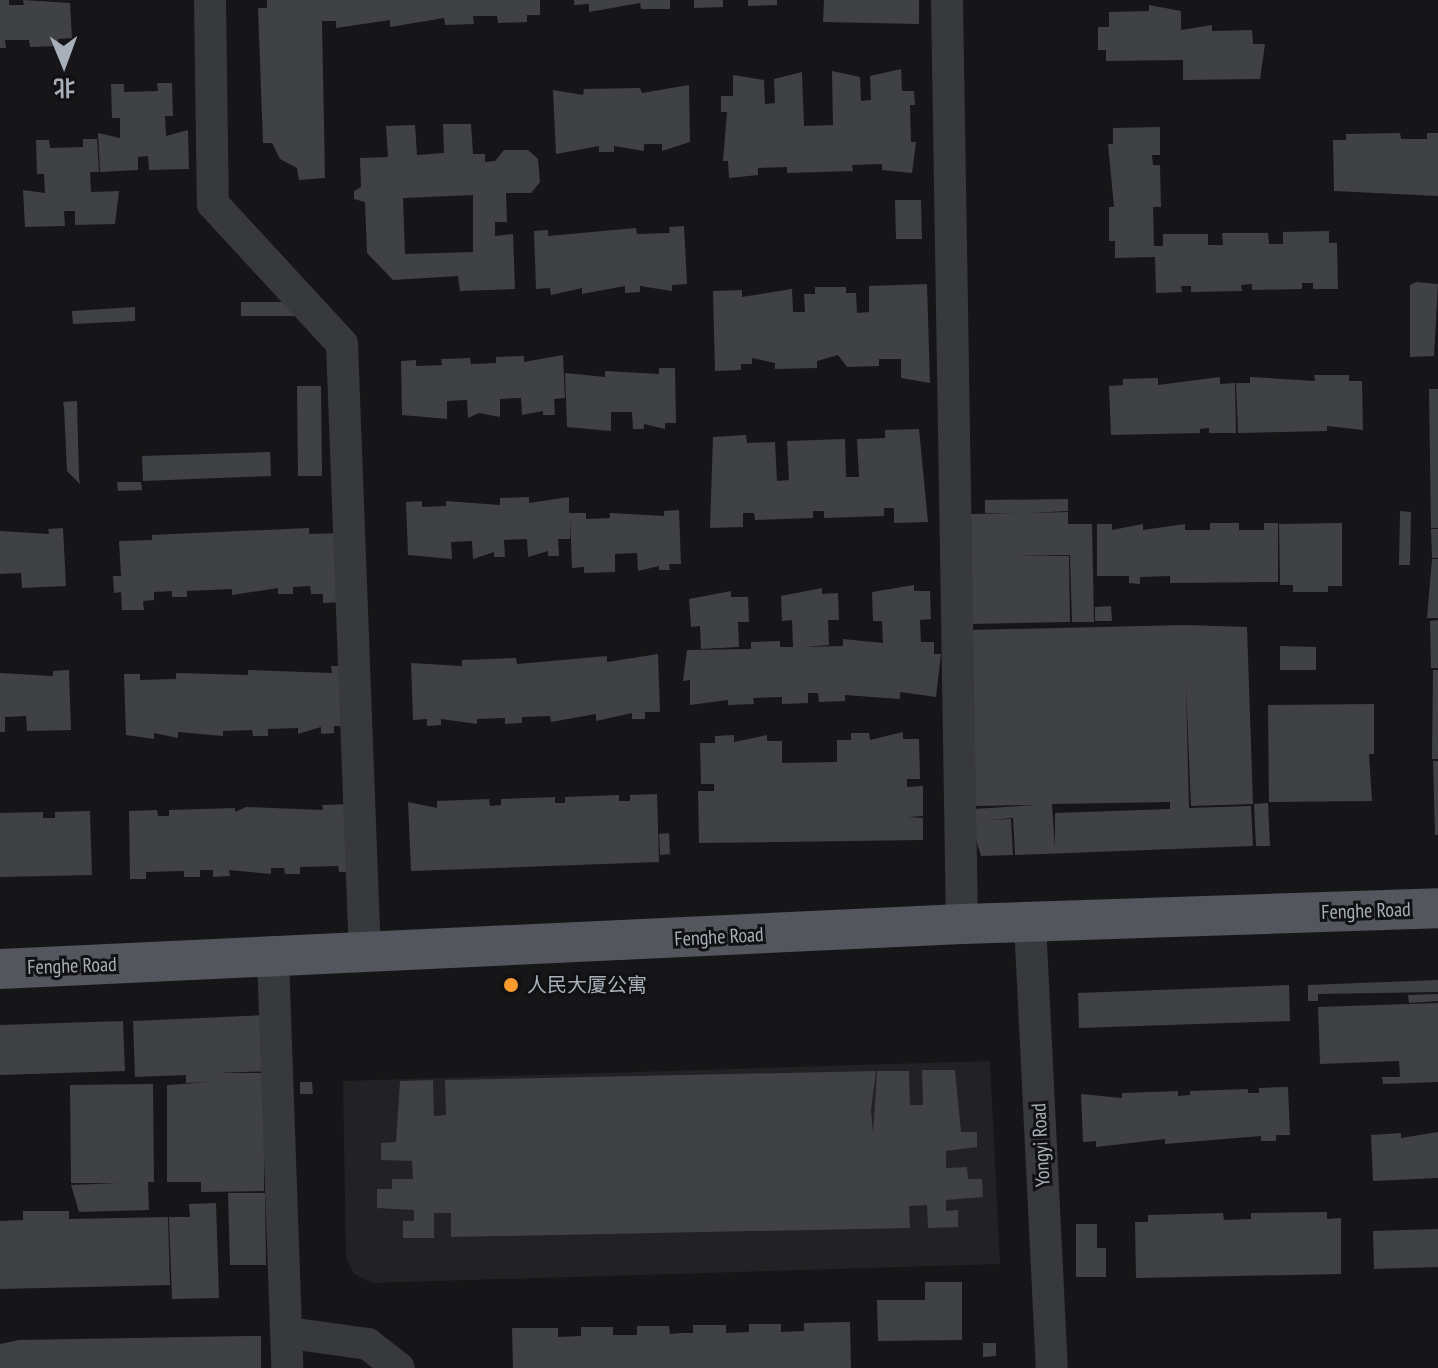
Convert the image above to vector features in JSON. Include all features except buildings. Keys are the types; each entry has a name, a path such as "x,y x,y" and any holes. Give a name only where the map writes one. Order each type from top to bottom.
{"main road":[{"name":"Fenghe Road","path":"0,969 365,956 962,924 1438,908"}],"street":[{"path":"210,0 213,204 342,344 365,956"},
{"path":"947,0 962,924"},
{"name":"Yongyi Road","path":"1030,922 1052,1368"},
{"path":"273,958 289,1333 287,1368"},
{"path":"289,1333 368,1344 399,1368"}],"shaded area":[{"path":"990,1061 1000,1264 372,1283 354,1274 346,1258 343,1081"}],"place":[{"name":"人民大厦公寓","path":"511,985"}]}
